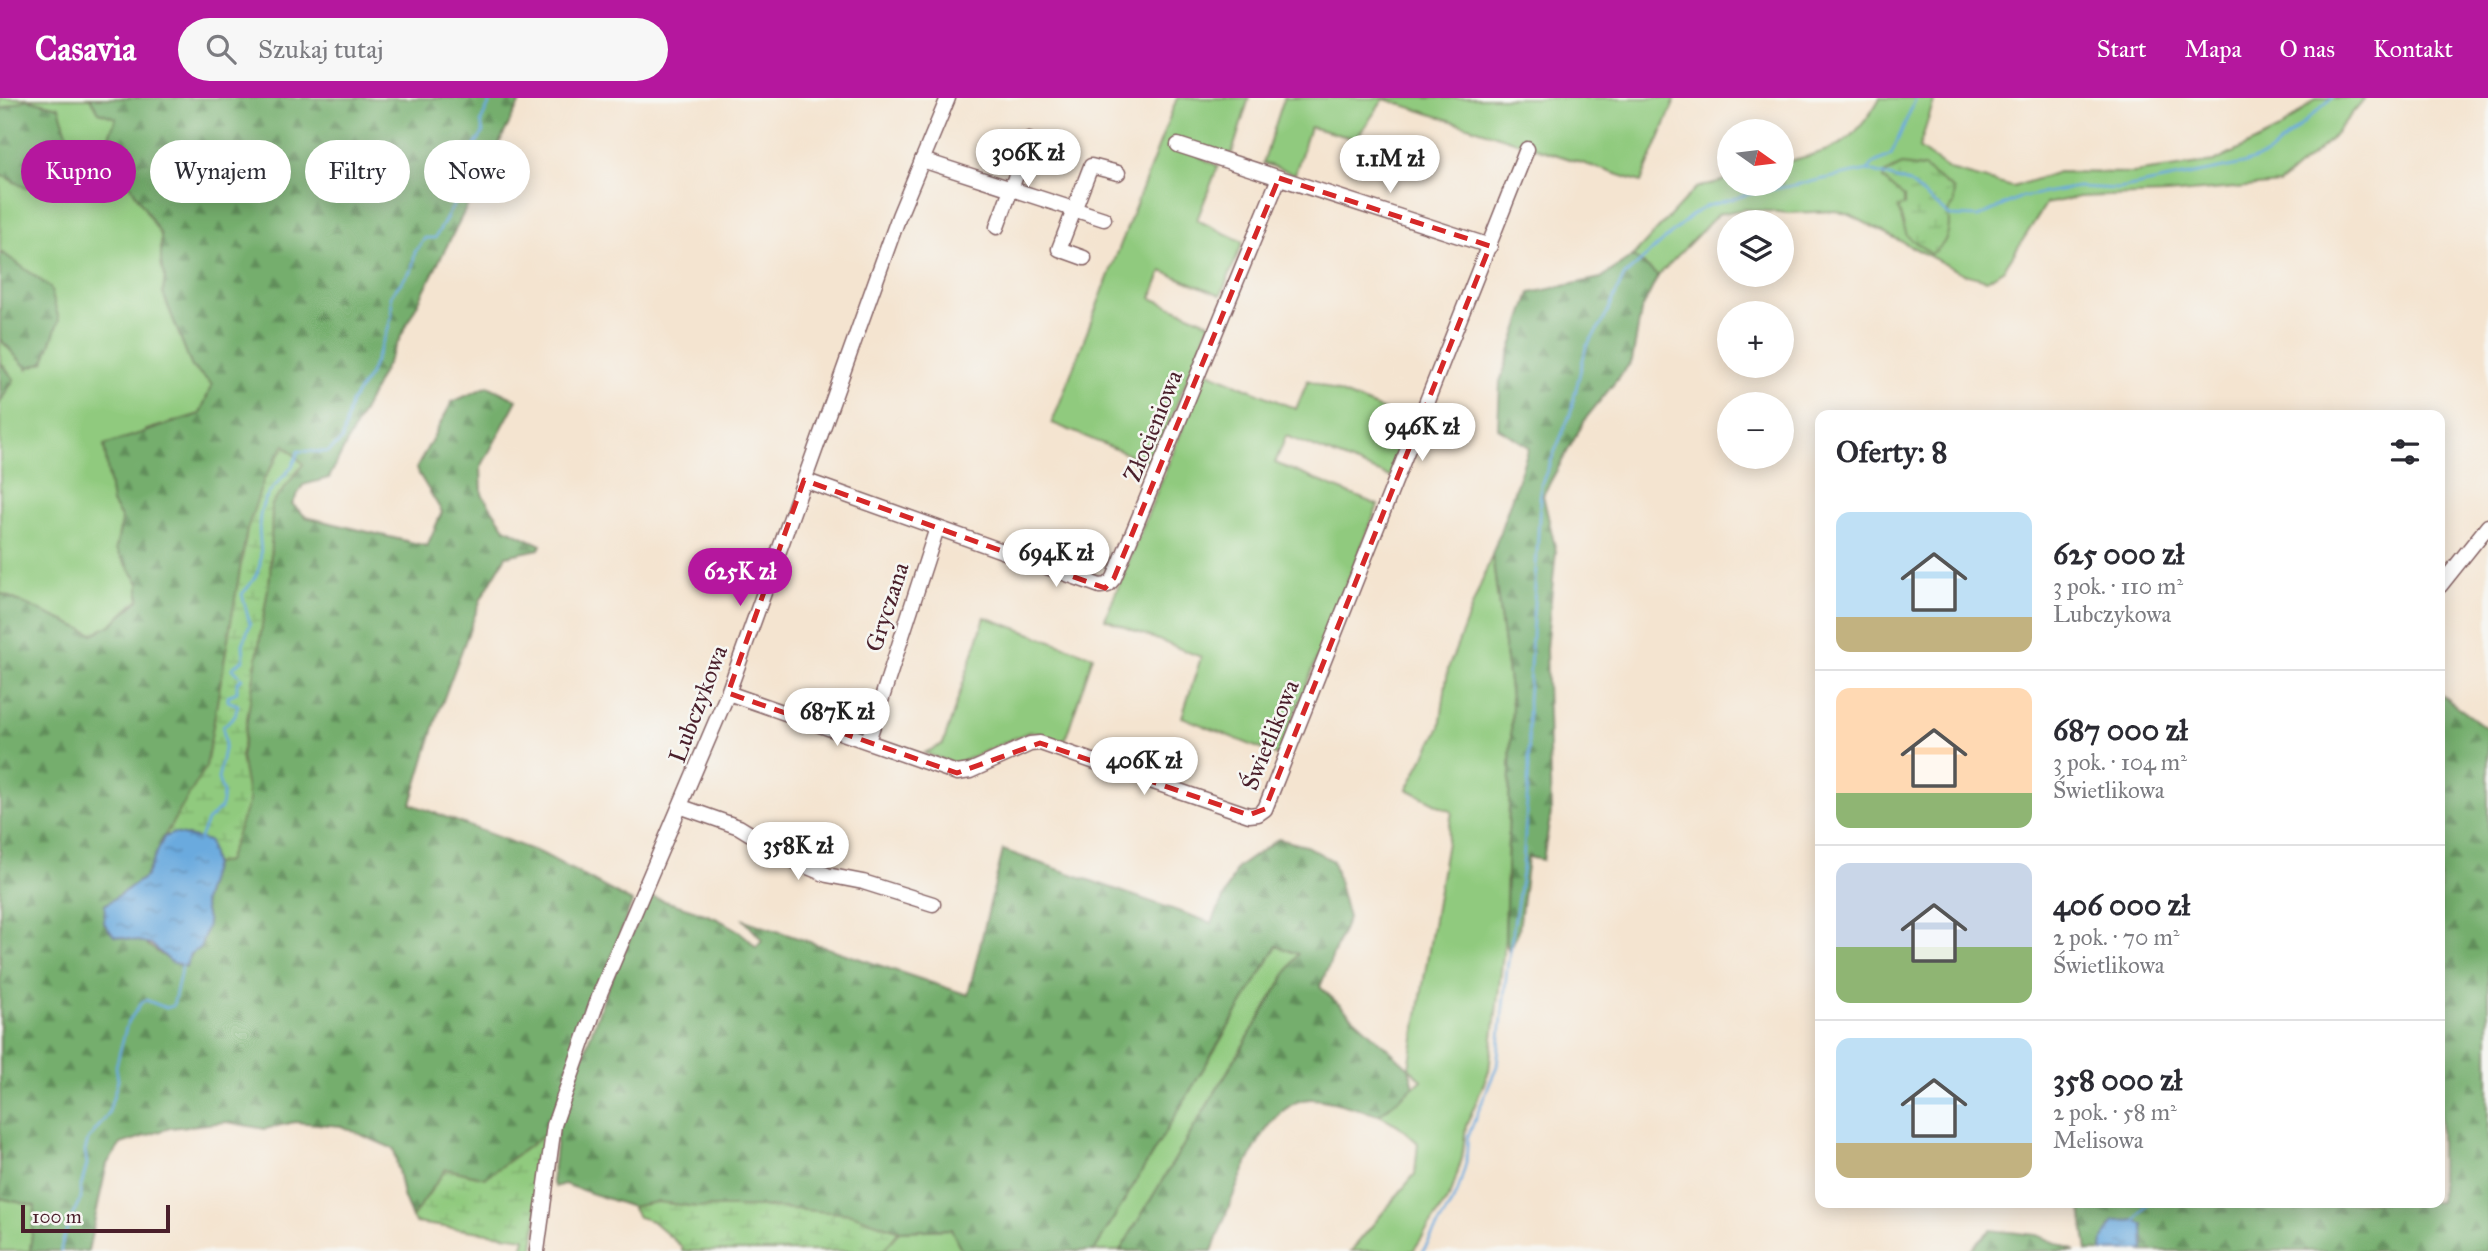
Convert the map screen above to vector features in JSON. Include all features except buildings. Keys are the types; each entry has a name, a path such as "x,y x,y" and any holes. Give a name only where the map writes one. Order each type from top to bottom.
{"street":[{"name":"Lubczykowa","path":"537,1251 554,1125 612,961 682,807 728,693 922,160 948,98"},
{"path":"997,227 1029,140"},
{"path":"1178,145 1490,246"},
{"name":"Świetlikowa","path":"728,693 957,772 971,771 1030,744 1040,743 1249,815 1258,814 1265,809 1527,149"},
{"path":"922,160 1104,219"},
{"path":"1084,258 1059,250 1074,208 1091,166 1118,173"},
{"name":"Złocieniowa","path":"804,480 1100,586 1108,584 1114,578 1279,178"},
{"path":"2445,580 2488,526"},
{"name":"Gryczana","path":"867,741 937,528"},
{"path":"682,807 739,827 796,862 827,875 863,882 933,904"}],"highlighted area":[{"path":"1279,178 1490,246 1265,809 1249,815 1040,743 957,773 728,693 804,480 1105,588 1114,578"}],"green space":[{"path":"0,98 90,98 99,112 116,118 116,140 21,140 21,172 1,109 0,115"},
{"path":"90,98 522,98 501,140 424,140 424,203 469,203 329,478 303,485 292,504 306,517 427,546 442,512 416,469 452,402 488,386 517,400 481,467 482,494 505,528 541,545 539,549 506,556 481,599 438,714 411,804 543,854 632,902 546,1134 485,1178 446,1169 412,1218 403,1196 394,1149 341,1126 294,1122 265,1129 227,1122 170,1128 121,1144 107,1164 88,1251 30,1251 35,1206 0,1198 0,593 93,634 111,625 139,600 139,583 116,549 122,519 112,503 104,445 200,414 212,384 192,367 163,293 165,276 161,263 161,235 136,195 136,140 111,140 109,136 116,118 99,112","holes":["303,464 272,504 270,575 241,757 248,801 227,861 214,864 203,902 208,924 185,966 153,949 105,905 146,876 164,837 206,768 247,530"]},
{"path":"1177,98 1249,98 1232,153 1200,157 1218,166 1197,220 1243,242 1221,295 1162,271 1151,298 1210,323 1152,464 1052,423"},
{"path":"1284,98 1676,98 1641,182 1384,99 1356,139 1310,127 1295,174 1263,163"},
{"path":"1880,98 1935,98 1919,148 1950,170 2013,187 2058,172 2133,173 2214,162 2279,130 2317,98 2365,98 2328,142 2279,184 2167,194 2079,197 2046,204 2004,269 1987,280 1964,274 1852,216 1836,211 1794,213 1794,210 1717,210 1717,215 1658,276 1633,256 1696,188 1717,182 1717,196 1794,196 1794,160 1840,144 1870,115"},
{"path":"27,99 59,107 69,140 21,140 21,185 0,174 1,109"},
{"path":"1902,165 1924,168 1954,190 1954,205 1948,212 1947,236 1941,246 1931,254 1907,236 1898,208 1904,205 1904,197 1883,179 1884,174"},
{"path":"0,174 21,185 21,203 136,203 136,195 161,235 161,263 165,276 163,293 192,367 212,384 200,414 146,430 112,503 122,519 116,549 139,583 139,599 111,625 93,634 0,593 0,402 14,379 0,362 0,339 27,368 4,253 0,255"},
{"path":"3,253 50,287 59,320 44,362 27,368 0,339 0,255"},
{"path":"1633,256 1658,276 1641,311 1632,361 1586,418 1543,495 1556,551 1546,649 1551,813 1543,860 1528,857 1519,930 1509,952 1505,938 1512,705 1492,555 1529,447 1498,428 1500,382 1530,293 1601,278"},
{"path":"0,362 14,379 0,402"},
{"path":"1206,371 1296,409 1308,380 1412,421 1390,477 1286,436 1275,463 1378,505 1278,756 1182,717 1201,657 1105,619"},
{"path":"285,445 303,464 272,504 270,575 241,757 249,801 227,861 214,864 208,841 174,833 164,837 206,767 247,530 264,479"},
{"path":"1492,555 1512,705 1505,938 1489,1071 1466,1126 1462,1158 1451,1194 1413,1251 1351,1251 1415,1174 1418,1143 1398,1125 1379,1115 1422,1080 1409,1068 1452,812 1407,789 1440,727 1448,669"},
{"path":"985,617 1093,656 1064,743 1031,731 956,764 924,753 943,744"},
{"path":"2445,698 2488,729 2488,1251 2142,1251 2110,1226 2102,1251 2087,1251 2081,1208 2445,1208"},
{"path":"1278,839 1306,846 1333,861 1348,918 1320,987 1409,1068 1414,1086 1379,1115 1311,1099 1293,1104 1276,1117 1248,1161 1212,1251 1120,1251 1298,954 1277,946 1094,1251 962,1251 951,1229 899,1231 850,1214 696,1207 657,1202 632,1207 564,1184 555,1187 552,1182 558,1126 606,992 649,896 721,921 745,936 756,947 762,940 744,920 968,995 1003,850 1212,923 1237,868"},
{"path":"1277,946 1298,954 1120,1251 1094,1251"},
{"path":"546,1134 533,1251 522,1251 525,1238 416,1223 412,1218 446,1169 485,1178"},
{"path":"0,1198 36,1206 30,1251 0,1251"},
{"path":"657,1202 696,1207 767,1207 851,1214 899,1231 883,1251 682,1251 682,1247 652,1221 638,1217 632,1207"},
{"path":"952,1229 962,1251 883,1251 899,1231"},
{"path":"1990,1230 2037,1235 2076,1251 1969,1251"}],"water":[{"path":"174,833 209,841 214,864 203,902 208,924 200,948 190,954 186,966 171,962 151,944 114,936 104,923 105,905 146,876 164,837"},
{"path":"2136,1220 2143,1225 2144,1250 2102,1251 2103,1239 2114,1221"}],"waterway":[{"path":"199,840 207,821 221,808 223,793 218,779 225,744 223,727 235,715 238,705 228,701 228,696 237,692 237,683 242,678 232,668 244,659 243,644 250,624 242,594 258,571 261,552 259,522 264,501 291,467 298,451 328,452 342,440 351,402 369,376 388,329 392,315 391,295 412,269 415,252 425,238 435,238 456,201 459,178 471,164 475,145 483,133 481,121 492,98"},
{"path":"1868,170 1874,163 1891,155 1916,98"},
{"path":"1423,1251 1457,1194 1466,1163 1468,1136 1497,1066 1507,969 1523,866 1529,767 1528,701 1541,485 1570,415 1586,347 1604,320 1624,276 1692,215 1707,206 1750,194 1868,170 1909,183 1950,216 1978,217 2021,197 2078,187 2119,189 2243,164 2267,155 2332,98"},
{"path":"61,1251 81,1199 88,1140 108,1115 118,1080 116,1066 127,1024 146,1000 166,1008 173,1006 183,961"},
{"path":"2136,1220 2145,1208"}]}
